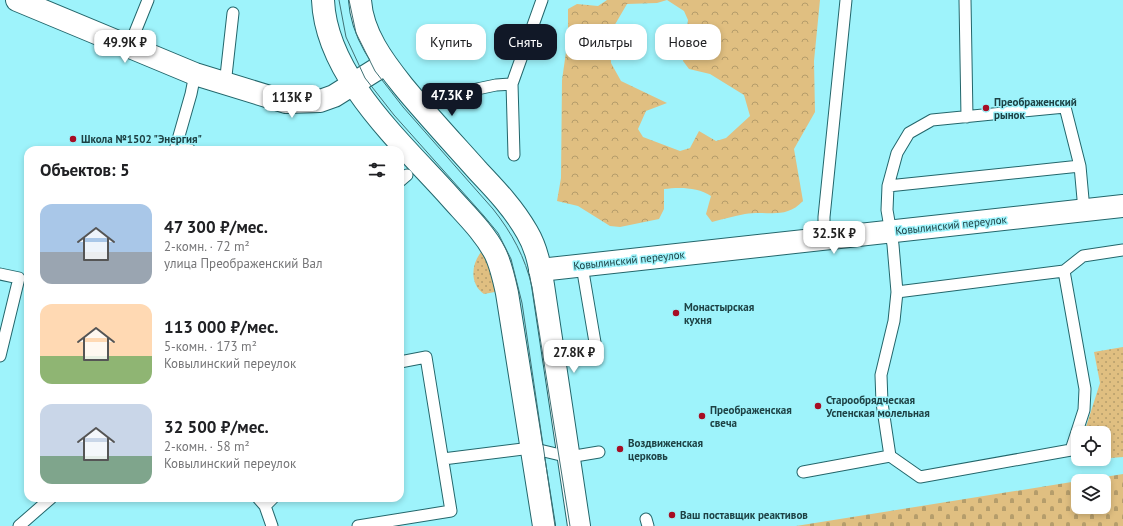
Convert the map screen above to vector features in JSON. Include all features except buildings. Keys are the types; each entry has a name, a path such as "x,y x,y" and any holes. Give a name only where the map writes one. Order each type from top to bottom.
{"main road":[{"path":"17,0 224,85 286,102 320,101 334,96 354,85 385,64"},
{"path":"323,0 335,50 354,85 384,124 404,146"},
{"path":"360,0 366,25 374,45 385,64 424,111 518,217 534,245 540,270 579,526"},
{"path":"404,146 475,225 495,253 502,271 507,293 544,526"},
{"name":"Ковылинский переулок","path":"540,270 1123,206"}],"lane":[{"path":"129,47 148,0"},
{"path":"514,155 512,84 542,0"},
{"path":"824,239 824,217 846,0"},
{"path":"965,0 967,117"},
{"path":"224,85 233,13"},
{"path":"177,146 195,74"},
{"path":"424,111 440,97 496,85 512,84"},
{"path":"890,456 882,403 880,375 894,321 897,292 893,245 887,210 888,186 897,153 910,133 932,120 1065,107 1080,166 1084,210"},
{"path":"888,186 1080,166"},
{"path":"897,292 1064,271 1083,256 1123,250"},
{"path":"582,266 597,354"},
{"path":"802,472 890,456 920,477 1071,450 1084,410 1085,389 1064,271"},
{"path":"0,274 19,278 0,356"},
{"path":"358,526 451,511 426,357 404,361"},
{"path":"443,459 532,448 569,457 599,452"},
{"path":"19,526 46,502"},
{"path":"266,502 272,526"}],"green space":[{"path":"607,0 667,0 657,3 627,4 615,24 568,24 568,9 577,4 598,6"},
{"path":"667,0 820,0 814,61 815,112 794,149 803,201 790,210 776,213 745,214 712,222 706,214 711,196 688,188 664,189 664,209 659,219 620,227 610,226 578,206 557,201 561,178 562,80 565,59 611,60 611,63 621,81 667,103 646,111 638,129 643,137 680,151 690,148 699,131 716,141 726,138 750,116 744,95 710,74 689,69 683,61 721,60 721,24 688,24 688,20 684,11"},
{"path":"483,250 500,291 484,294 476,285 473,273 474,267"},
{"path":"1123,347 1123,457 1111,458 1111,426 1086,426 1100,383 1094,352"},
{"path":"1123,474 1123,526 796,526 1071,482 1071,514 1111,514 1111,476"}],"tram line":[{"path":"339,0 346,37 365,78 394,115 498,233 511,259 522,303 555,526"},
{"path":"349,0 356,33 375,71 403,107 493,209 512,236 522,255 532,287 570,526"}],"place":[{"name":"Преображенский рынок","path":"986,108"},
{"name":"Школа №1502 \"Энергия\"","path":"73,139"},
{"name":"Монастырская кухня","path":"676,313"},
{"name":"Старообрядческая Успенская молельная","path":"818,406"},
{"name":"Преображенская свеча","path":"702,416"},
{"name":"Воздвиженская церковь","path":"620,449"},
{"name":"Ваш поставщик реактивов","path":"672,515"}]}
